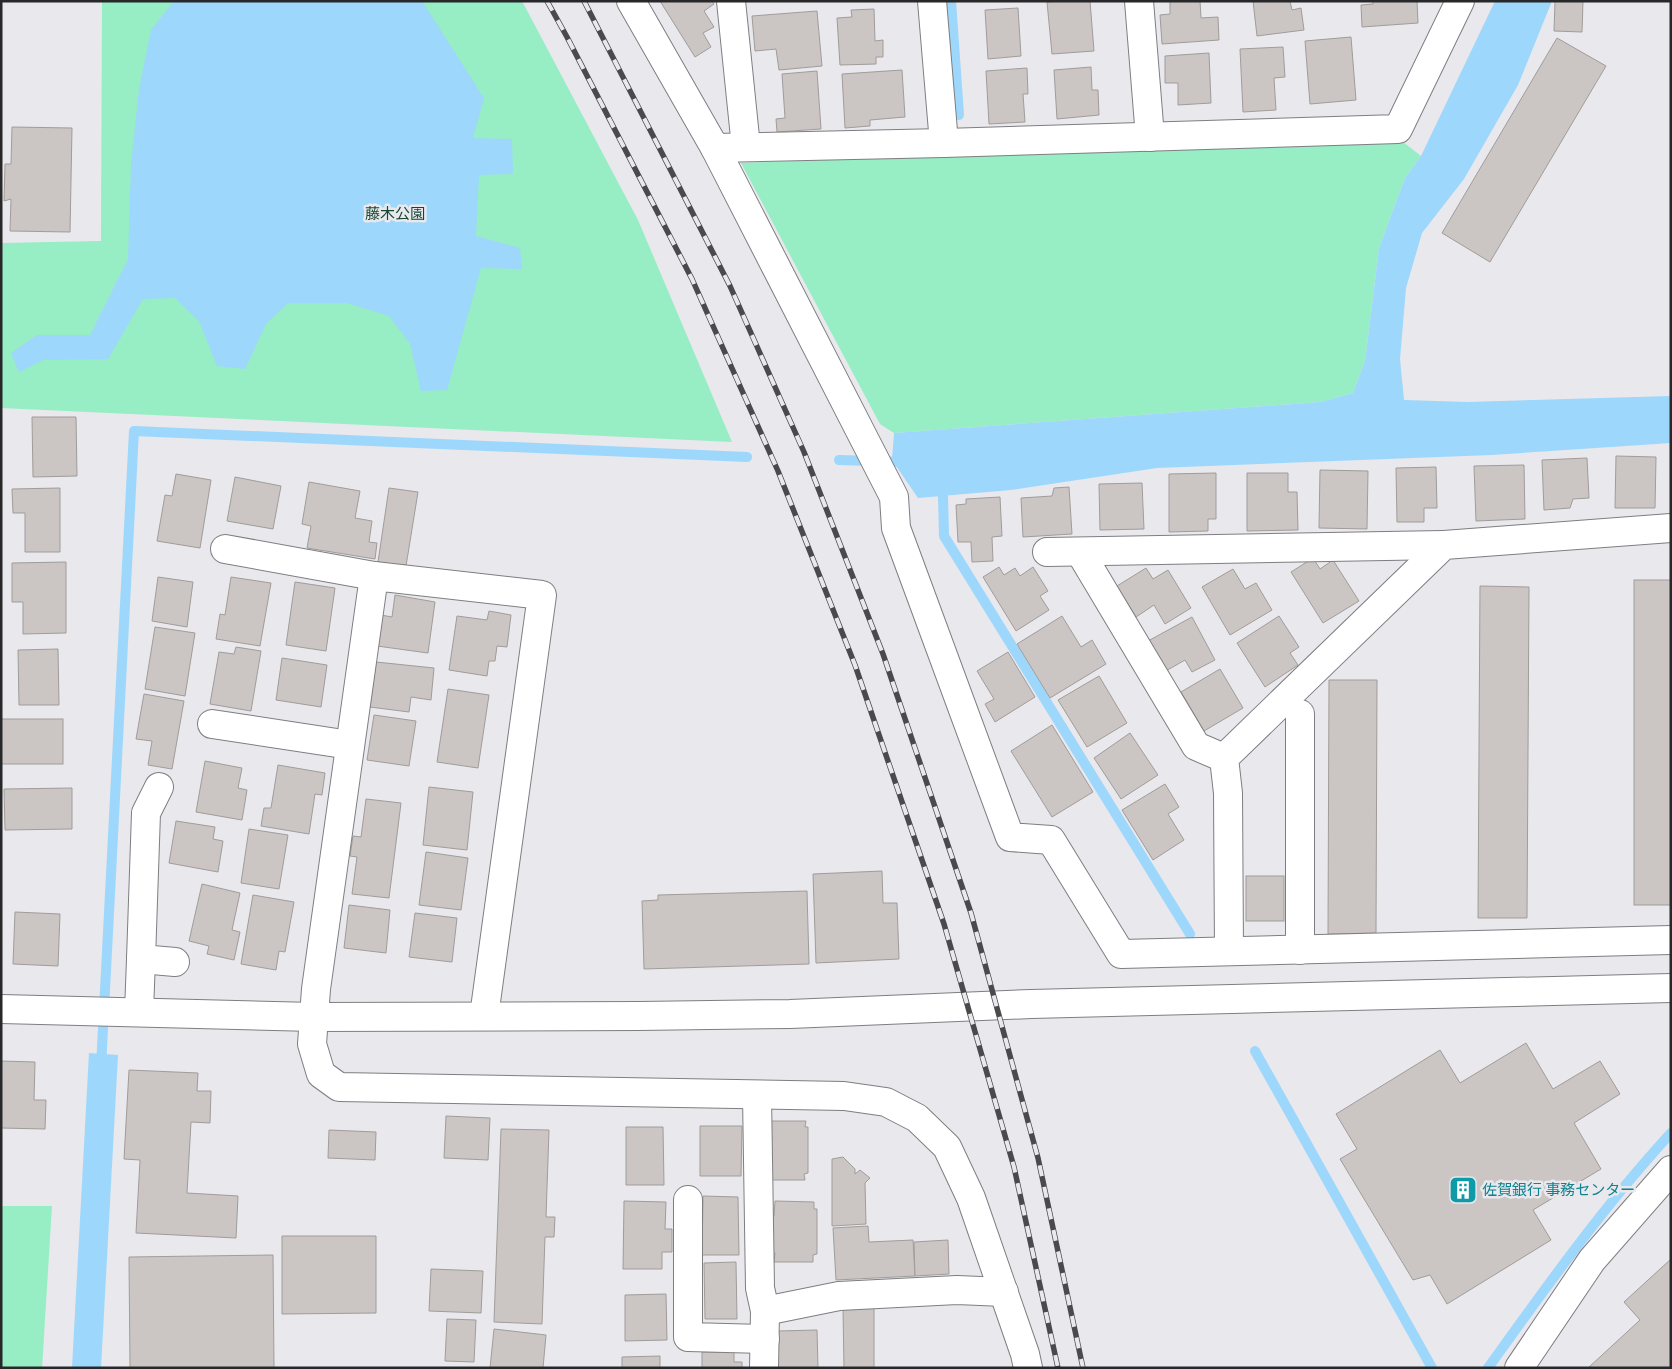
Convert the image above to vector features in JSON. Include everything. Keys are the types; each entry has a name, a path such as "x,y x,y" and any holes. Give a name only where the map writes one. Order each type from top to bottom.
{"street":[{"path":"631,1 715,148 894,497 896,528 1010,837 1050,840 1121,954 1671,940"},
{"path":"731,1 746,147"},
{"path":"932,1 944,143"},
{"path":"1139,1 1150,137"},
{"path":"715,148 1398,129 1460,1"},
{"path":"1047,552 1444,545 1671,528"},
{"path":"1224,758 1444,545"},
{"path":"225,549 374,576 542,595 484,1016"},
{"path":"1080,552 1196,746 1224,758"},
{"path":"374,576 316,989 312,1044 321,1074 339,1087 844,1096 886,1102 917,1118 947,1147 971,1198 1025,1354 1028,1368"},
{"path":"1300,714 1300,950"},
{"path":"212,724 350,745"},
{"path":"1224,758 1228,793 1229,951"},
{"path":"132,1012 140,959 146,813 159,787"},
{"path":"140,959 175,962"},
{"path":"1,1009 314,1017 762,1014 1031,1004 1671,988"},
{"path":"757,1094 760,1288 765,1311 764,1368"},
{"path":"1520,1368 1592,1260 1671,1170"},
{"path":"688,1200 688,1337 765,1339"},
{"path":"765,1311 839,1296 957,1290 1004,1292"}],"green space":[{"name":"藤木公園","path":"102,1 522,1 638,220 732,442 1,408 1,243 101,241"},
{"path":"1398,138 1421,156 1405,178 1379,248 1365,361 1353,393 1320,402 894,433 880,424 741,163"},
{"path":"1,1206 52,1206 42,1368 1,1368"}],"water":[{"path":"174,1 422,1 484,98 473,138 512,139 513,174 479,175 476,236 520,248 522,269 481,268 447,390 421,391 410,344 389,316 347,303 288,303 266,324 245,369 217,366 199,321 175,298 143,299 108,359 43,360 19,372 11,353 37,335 90,335 128,259 131,165 139,89 151,30"},
{"path":"1495,1 1552,1 1518,85 1464,179 1422,233 1406,288 1400,359 1404,400 1468,402 1671,396 1671,443 1491,455 1157,468 1011,490 918,498 892,460 894,433 1320,402 1353,393 1365,361 1379,248 1405,178 1421,156"},
{"path":"89,1053 118,1055 101,1368 72,1368"}],"building":[{"path":"660,1 712,1 714,4 704,11 714,27 703,33 711,47 695,57"},
{"path":"1090,1 1094,51 1052,54 1047,2"},
{"path":"1170,1 1200,1 1201,18 1218,17 1219,40 1162,44 1160,15 1170,14"},
{"path":"1253,1 1290,1 1292,10 1301,8 1304,30 1257,36"},
{"path":"1373,1 1417,1 1418,23 1362,27 1361,5 1373,4"},
{"path":"1555,1 1583,1 1582,32 1554,31"},
{"path":"1018,8 1021,56 988,59 985,10"},
{"path":"874,9 875,41 883,40 883,57 876,57 876,64 840,65 837,18 852,17 851,10"},
{"path":"817,11 822,66 779,70 776,49 755,51 752,16"},
{"path":"1351,37 1356,100 1310,104 1305,41"},
{"path":"1557,38 1606,66 1490,262 1442,233"},
{"path":"1283,47 1285,77 1274,78 1276,110 1243,112 1240,49"},
{"path":"1209,53 1211,103 1178,105 1178,83 1165,83 1165,56"},
{"path":"1091,67 1092,90 1098,90 1099,115 1057,119 1054,70"},
{"path":"1027,68 1028,94 1023,94 1025,122 989,124 986,71"},
{"path":"902,70 905,117 870,120 870,126 845,128 842,74"},
{"path":"817,71 821,129 777,132 776,119 785,118 782,74"},
{"path":"12,127 72,128 70,232 10,231 11,199 4,201 5,164 11,164"},
{"path":"32,417 76,417 77,476 33,477"},
{"path":"1616,456 1656,457 1655,508 1615,508"},
{"path":"1587,458 1589,498 1573,499 1570,508 1544,510 1542,460"},
{"path":"1524,465 1525,519 1476,521 1474,466"},
{"path":"1436,467 1437,508 1424,508 1424,522 1397,522 1396,468"},
{"path":"1320,470 1368,471 1367,529 1319,528"},
{"path":"1216,473 1216,519 1208,519 1208,531 1169,532 1169,474"},
{"path":"1247,473 1288,473 1288,492 1297,492 1298,530 1247,531"},
{"path":"176,474 211,480 200,548 157,541 165,495 172,496"},
{"path":"235,477 281,486 273,529 227,521"},
{"path":"309,482 360,491 355,518 372,521 369,542 377,543 375,559 307,548 311,526 302,524"},
{"path":"1142,483 1144,529 1100,530 1099,484"},
{"path":"1069,487 1072,534 1023,537 1021,498 1052,496 1054,488"},
{"path":"60,488 60,552 25,552 25,513 13,513 12,489"},
{"path":"389,488 418,492 406,566 378,562"},
{"path":"1000,497 1002,536 992,537 993,561 972,562 971,542 958,542 956,505 966,504 966,499"},
{"path":"1313,558 1320,569 1333,560 1359,601 1323,623 1291,572"},
{"path":"66,562 66,633 23,634 23,602 12,602 12,563"},
{"path":"999,567 1004,575 1015,568 1020,576 1033,567 1048,591 1040,596 1049,610 1016,631 983,577"},
{"path":"1146,568 1153,579 1168,570 1191,608 1165,624 1154,605 1136,617 1117,586"},
{"path":"1233,569 1245,589 1256,583 1272,610 1230,635 1202,587"},
{"path":"158,577 193,582 187,627 152,621"},
{"path":"231,577 271,583 260,646 216,639 220,614 225,615"},
{"path":"1634,580 1671,580 1671,905 1634,905"},
{"path":"295,582 335,588 326,651 286,645"},
{"path":"1480,586 1529,587 1527,918 1478,918"},
{"path":"395,595 435,602 428,653 377,646 381,615 392,617"},
{"path":"489,611 511,615 507,647 497,646 495,661 489,661 487,676 449,670 457,616 487,620"},
{"path":"1062,616 1081,647 1092,640 1106,664 1050,698 1017,644"},
{"path":"1279,616 1299,647 1290,653 1298,665 1265,687 1237,643"},
{"path":"1192,617 1215,660 1192,672 1185,660 1164,672 1148,641"},
{"path":"155,627 195,633 185,696 145,689"},
{"path":"236,647 261,651 251,711 210,704 219,652 234,654"},
{"path":"58,649 59,705 19,705 18,650"},
{"path":"1008,652 1035,697 995,722 985,704 994,699 977,671"},
{"path":"282,658 327,665 321,707 276,700"},
{"path":"376,662 434,668 431,700 411,697 409,712 370,707"},
{"path":"1220,669 1243,708 1204,731 1181,692"},
{"path":"1099,676 1127,723 1087,747 1058,700"},
{"path":"1329,680 1377,680 1376,933 1328,934"},
{"path":"448,689 489,695 478,768 437,762"},
{"path":"144,694 184,701 172,769 148,765 152,741 136,739"},
{"path":"374,715 416,721 409,766 367,760"},
{"path":"1,719 63,719 63,764 1,764"},
{"path":"1052,725 1093,792 1052,817 1011,751"},
{"path":"1130,733 1158,775 1121,799 1094,758"},
{"path":"205,761 242,768 238,788 247,790 242,820 196,812"},
{"path":"278,765 325,773 322,795 315,794 309,834 261,826 264,808 271,808"},
{"path":"1165,784 1179,807 1168,814 1184,840 1153,860 1122,810"},
{"path":"429,787 473,792 467,850 423,845"},
{"path":"72,788 72,829 5,830 4,789"},
{"path":"366,799 401,803 389,898 352,894 357,857 350,856 353,836 361,837"},
{"path":"176,821 215,827 213,839 223,841 218,872 169,863"},
{"path":"249,829 288,835 279,889 241,883"},
{"path":"426,852 468,858 461,910 419,905"},
{"path":"882,871 883,903 897,903 899,959 816,963 813,874"},
{"path":"1246,876 1284,876 1284,921 1246,921"},
{"path":"202,884 240,893 232,930 240,932 234,960 207,954 209,946 189,941"},
{"path":"807,891 809,964 644,969 642,901 658,900 658,895"},
{"path":"253,895 294,902 285,952 279,951 276,970 241,964"},
{"path":"349,905 390,910 386,953 344,948"},
{"path":"15,912 60,914 58,966 13,964"},
{"path":"415,913 457,918 452,962 409,957"},
{"name":"佐賀銀行 事務センター","path":"1526,1043 1553,1089 1600,1061 1620,1094 1574,1123 1601,1169 1533,1210 1551,1240 1447,1304 1430,1275 1413,1280 1340,1159 1357,1149 1336,1114 1440,1050 1460,1083"},
{"path":"1,1061 35,1062 34,1100 46,1100 45,1129 1,1128"},
{"path":"129,1070 198,1073 197,1091 211,1091 210,1123 191,1122 187,1193 238,1196 236,1238 136,1233 140,1160 124,1159"},
{"path":"446,1116 490,1118 488,1160 444,1158"},
{"path":"766,1121 806,1121 805,1127 808,1127 808,1173 804,1174 805,1180 765,1180"},
{"path":"700,1126 742,1126 741,1176 700,1176"},
{"path":"626,1127 663,1127 664,1185 626,1185"},
{"path":"501,1129 549,1130 546,1217 555,1217 554,1237 545,1237 542,1324 494,1322"},
{"path":"329,1130 376,1132 375,1160 328,1158"},
{"path":"843,1157 855,1169 855,1174 860,1170 870,1178 865,1183 866,1224 832,1226 832,1159"},
{"path":"703,1196 738,1197 739,1255 702,1255"},
{"path":"624,1201 666,1202 665,1229 672,1229 672,1252 662,1252 662,1269 623,1269"},
{"path":"775,1201 814,1202 814,1209 817,1209 817,1254 813,1255 813,1262 774,1262 775,1253 771,1253 770,1217 774,1216"},
{"path":"868,1226 869,1242 913,1240 915,1276 836,1280 833,1228"},
{"path":"282,1236 376,1236 376,1313 282,1314"},
{"path":"948,1240 949,1274 915,1276 914,1242"},
{"path":"273,1255 274,1368 130,1368 129,1257"},
{"path":"1671,1259 1671,1368 1588,1368 1640,1320 1624,1302"},
{"path":"736,1262 737,1319 705,1319 704,1263"},
{"path":"431,1269 483,1271 481,1313 429,1311"},
{"path":"666,1294 667,1340 625,1341 625,1295"},
{"path":"843,1308 874,1308 874,1368 844,1368"},
{"path":"447,1319 476,1320 474,1362 445,1361"},
{"path":"494,1329 546,1335 543,1368 490,1368"},
{"path":"817,1330 818,1368 778,1368 778,1331"},
{"path":"702,1352 734,1352 734,1362 742,1362 742,1368 702,1368"},
{"path":"660,1356 660,1368 622,1368 622,1357"}],"waterway":[{"path":"951,1 959,115"},
{"path":"101,1067 134,431 747,457"},
{"path":"839,460 906,462"},
{"path":"943,496 944,536 1190,934"},
{"path":"1255,1051 1432,1368"},
{"path":"1488,1368 1599,1218 1671,1133"}],"railway":[{"path":"547,1 692,279 778,471 855,665 944,924 1014,1167 1058,1368"},
{"path":"584,1 730,286 804,452 883,654 971,913 1038,1158 1083,1368"}],"place":[{"name":"佐賀銀行 事務センター","path":"1463,1190"}]}
